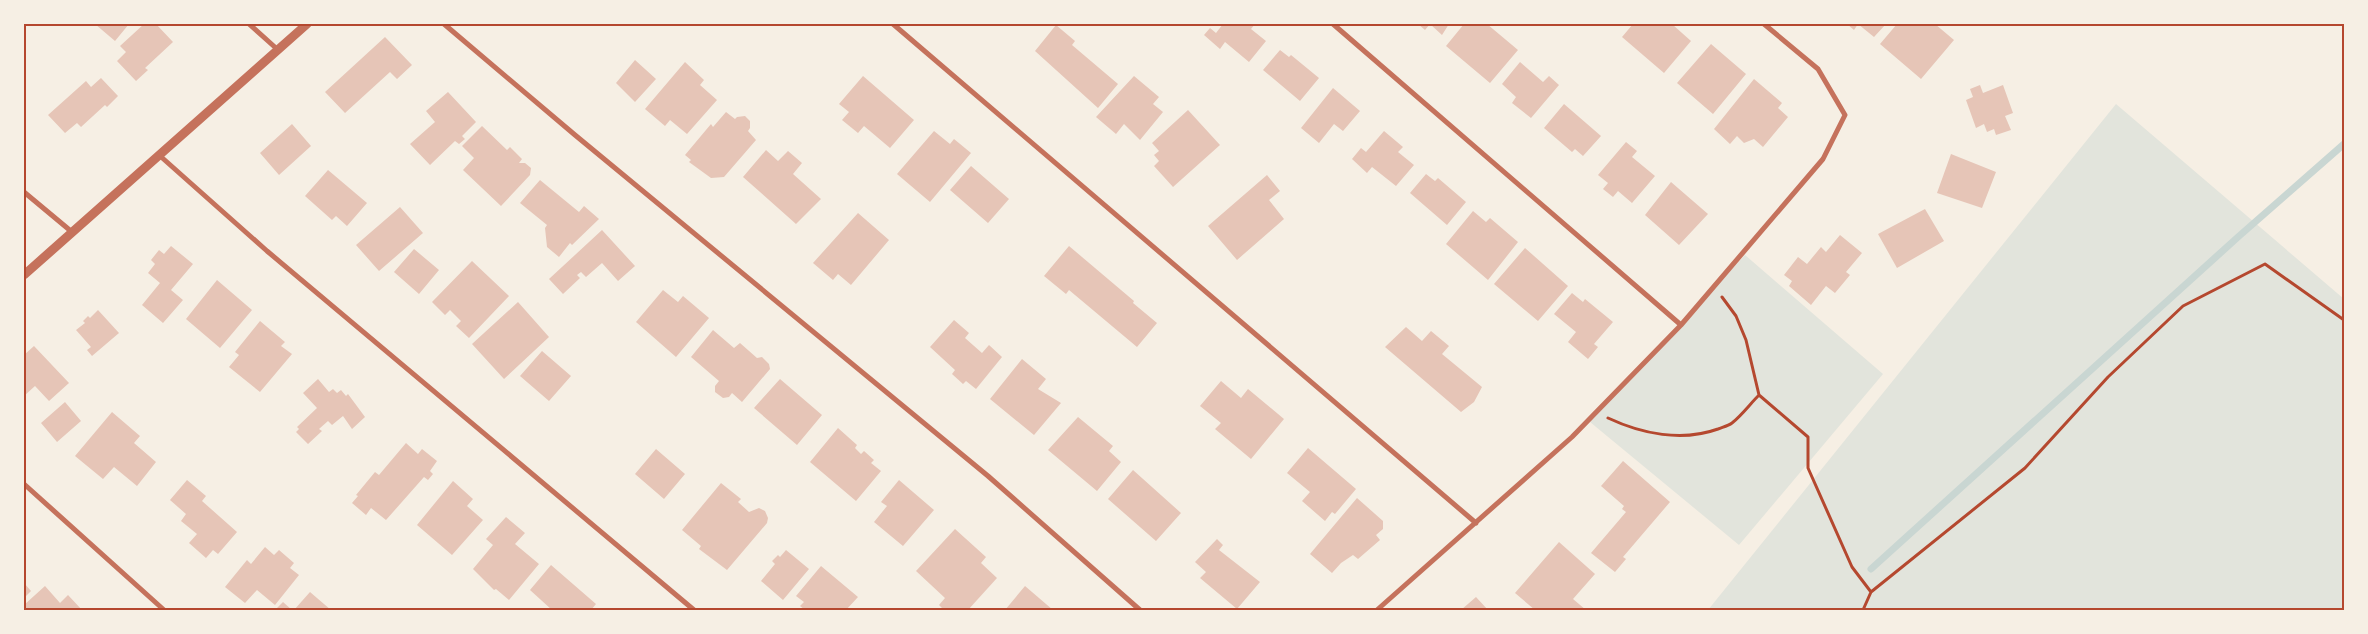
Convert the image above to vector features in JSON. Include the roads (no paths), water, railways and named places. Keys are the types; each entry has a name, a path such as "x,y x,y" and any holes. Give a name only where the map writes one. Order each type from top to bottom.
{"street":[{"path":"249,24 278,50"},
{"path":"24,275 307,24"},
{"path":"444,24 582,141 988,476 1140,610"},
{"path":"893,24 1476,523"},
{"path":"1333,24 1681,325"},
{"path":"1377,610 1572,437 1598,411 1681,325 1823,160 1845,115 1818,69 1764,24"},
{"path":"159,155 267,251 694,610"},
{"path":"24,192 72,232"},
{"path":"24,484 164,610"}],"waterway":[{"path":"1871,569 2238,237 2344,144"}]}
